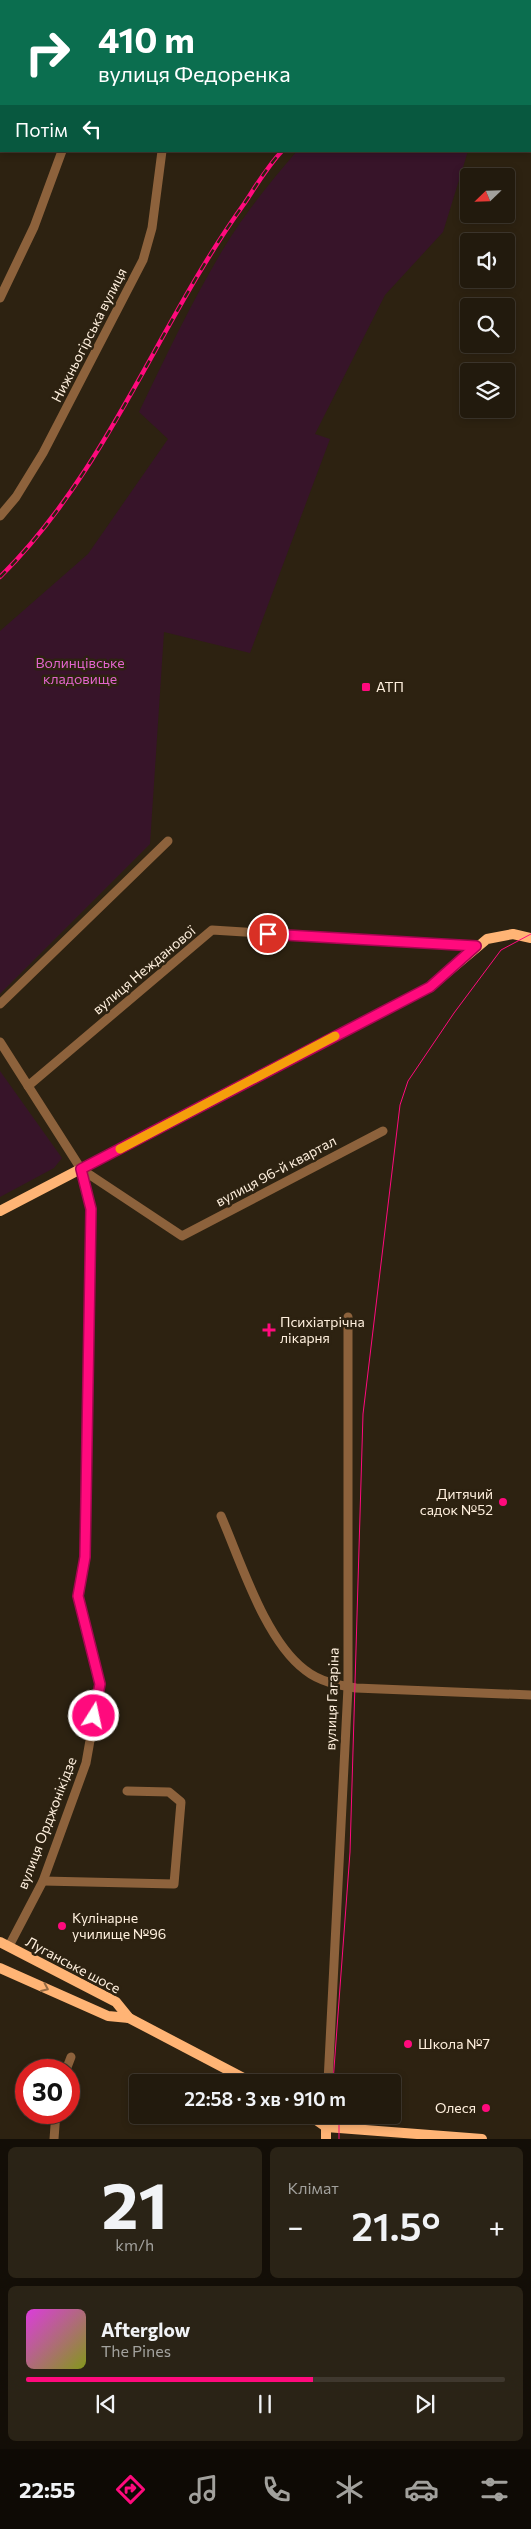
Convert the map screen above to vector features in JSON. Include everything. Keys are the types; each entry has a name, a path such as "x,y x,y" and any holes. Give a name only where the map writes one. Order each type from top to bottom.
{"main road":[{"path":"0,1210 430,987 476,946 487,939 513,934 531,938"},
{"name":"Луганське шосе","path":"4,1944 116,2002 129,2018"},
{"name":"Луганське шосе","path":"0,1968 108,2016 129,2018 236,2074"},
{"path":"322,2124 326,2127 482,2139"},
{"path":"326,2127 326,2139"}],"street":[{"path":"0,298 34,227 62,152"},
{"name":"Нижньогірська вулиця","path":"0,516 16,498 43,453 143,260 152,228 162,152"},
{"path":"0,1004 168,841"},
{"name":"вулиця Нежданової","path":"28,1086 212,930 476,946"},
{"path":"0,1042 81,1169"},
{"name":"вулиця 96-й квартал","path":"81,1169 182,1236 384,1131"},
{"name":"вулиця Орджонікідзе","path":"4,1944 43,1881 86,1763 100,1684 78,1596 85,1557 91,1209 81,1169"},
{"name":"вулиця Гагаріна","path":"328,2074 348,1686 348,1317"},
{"path":"221,1516 264,1615 283,1650 306,1671 331,1684 348,1686 531,1696"},
{"path":"43,1881 174,1884 181,1802 169,1792 128,1791"},
{"path":"54,2139 55,2124"}],"green space":[{"name":"Волинцівське кладовище","path":"296,152 468,152 463,168 460,168 460,177 443,232 385,295 315,434 330,439 250,653 164,632 150,844 0,994 0,631 88,554 168,439 139,412 213,266 241,221"},
{"path":"0,1071 62,1158 54,1168 0,1197"}],"tram line":[{"path":"334,2074 350,1852 363,1414 400,1105 408,1081 454,1013 501,950 531,934"},
{"path":"339,2124 339,2139"}],"railway":[{"path":"0,577 38,535 71,491 102,444 213,250 281,152"}],"slow traffic":[{"path":"120,1149 335,1036"}],"place":[{"name":"АТП","path":"366,687"},
{"name":"Психіатрічна лікарня","path":"269,1330"},
{"name":"Дитячий садок №52","path":"503,1502"},
{"name":"Кулінарне училище №96","path":"62,1926"},
{"name":"Школа №7","path":"408,2044"},
{"name":"Олеся","path":"486,2108"}],"route":[{"path":"94,1716 100,1684 78,1596 85,1557 91,1209 81,1169 430,987 476,946 268,934"}]}
